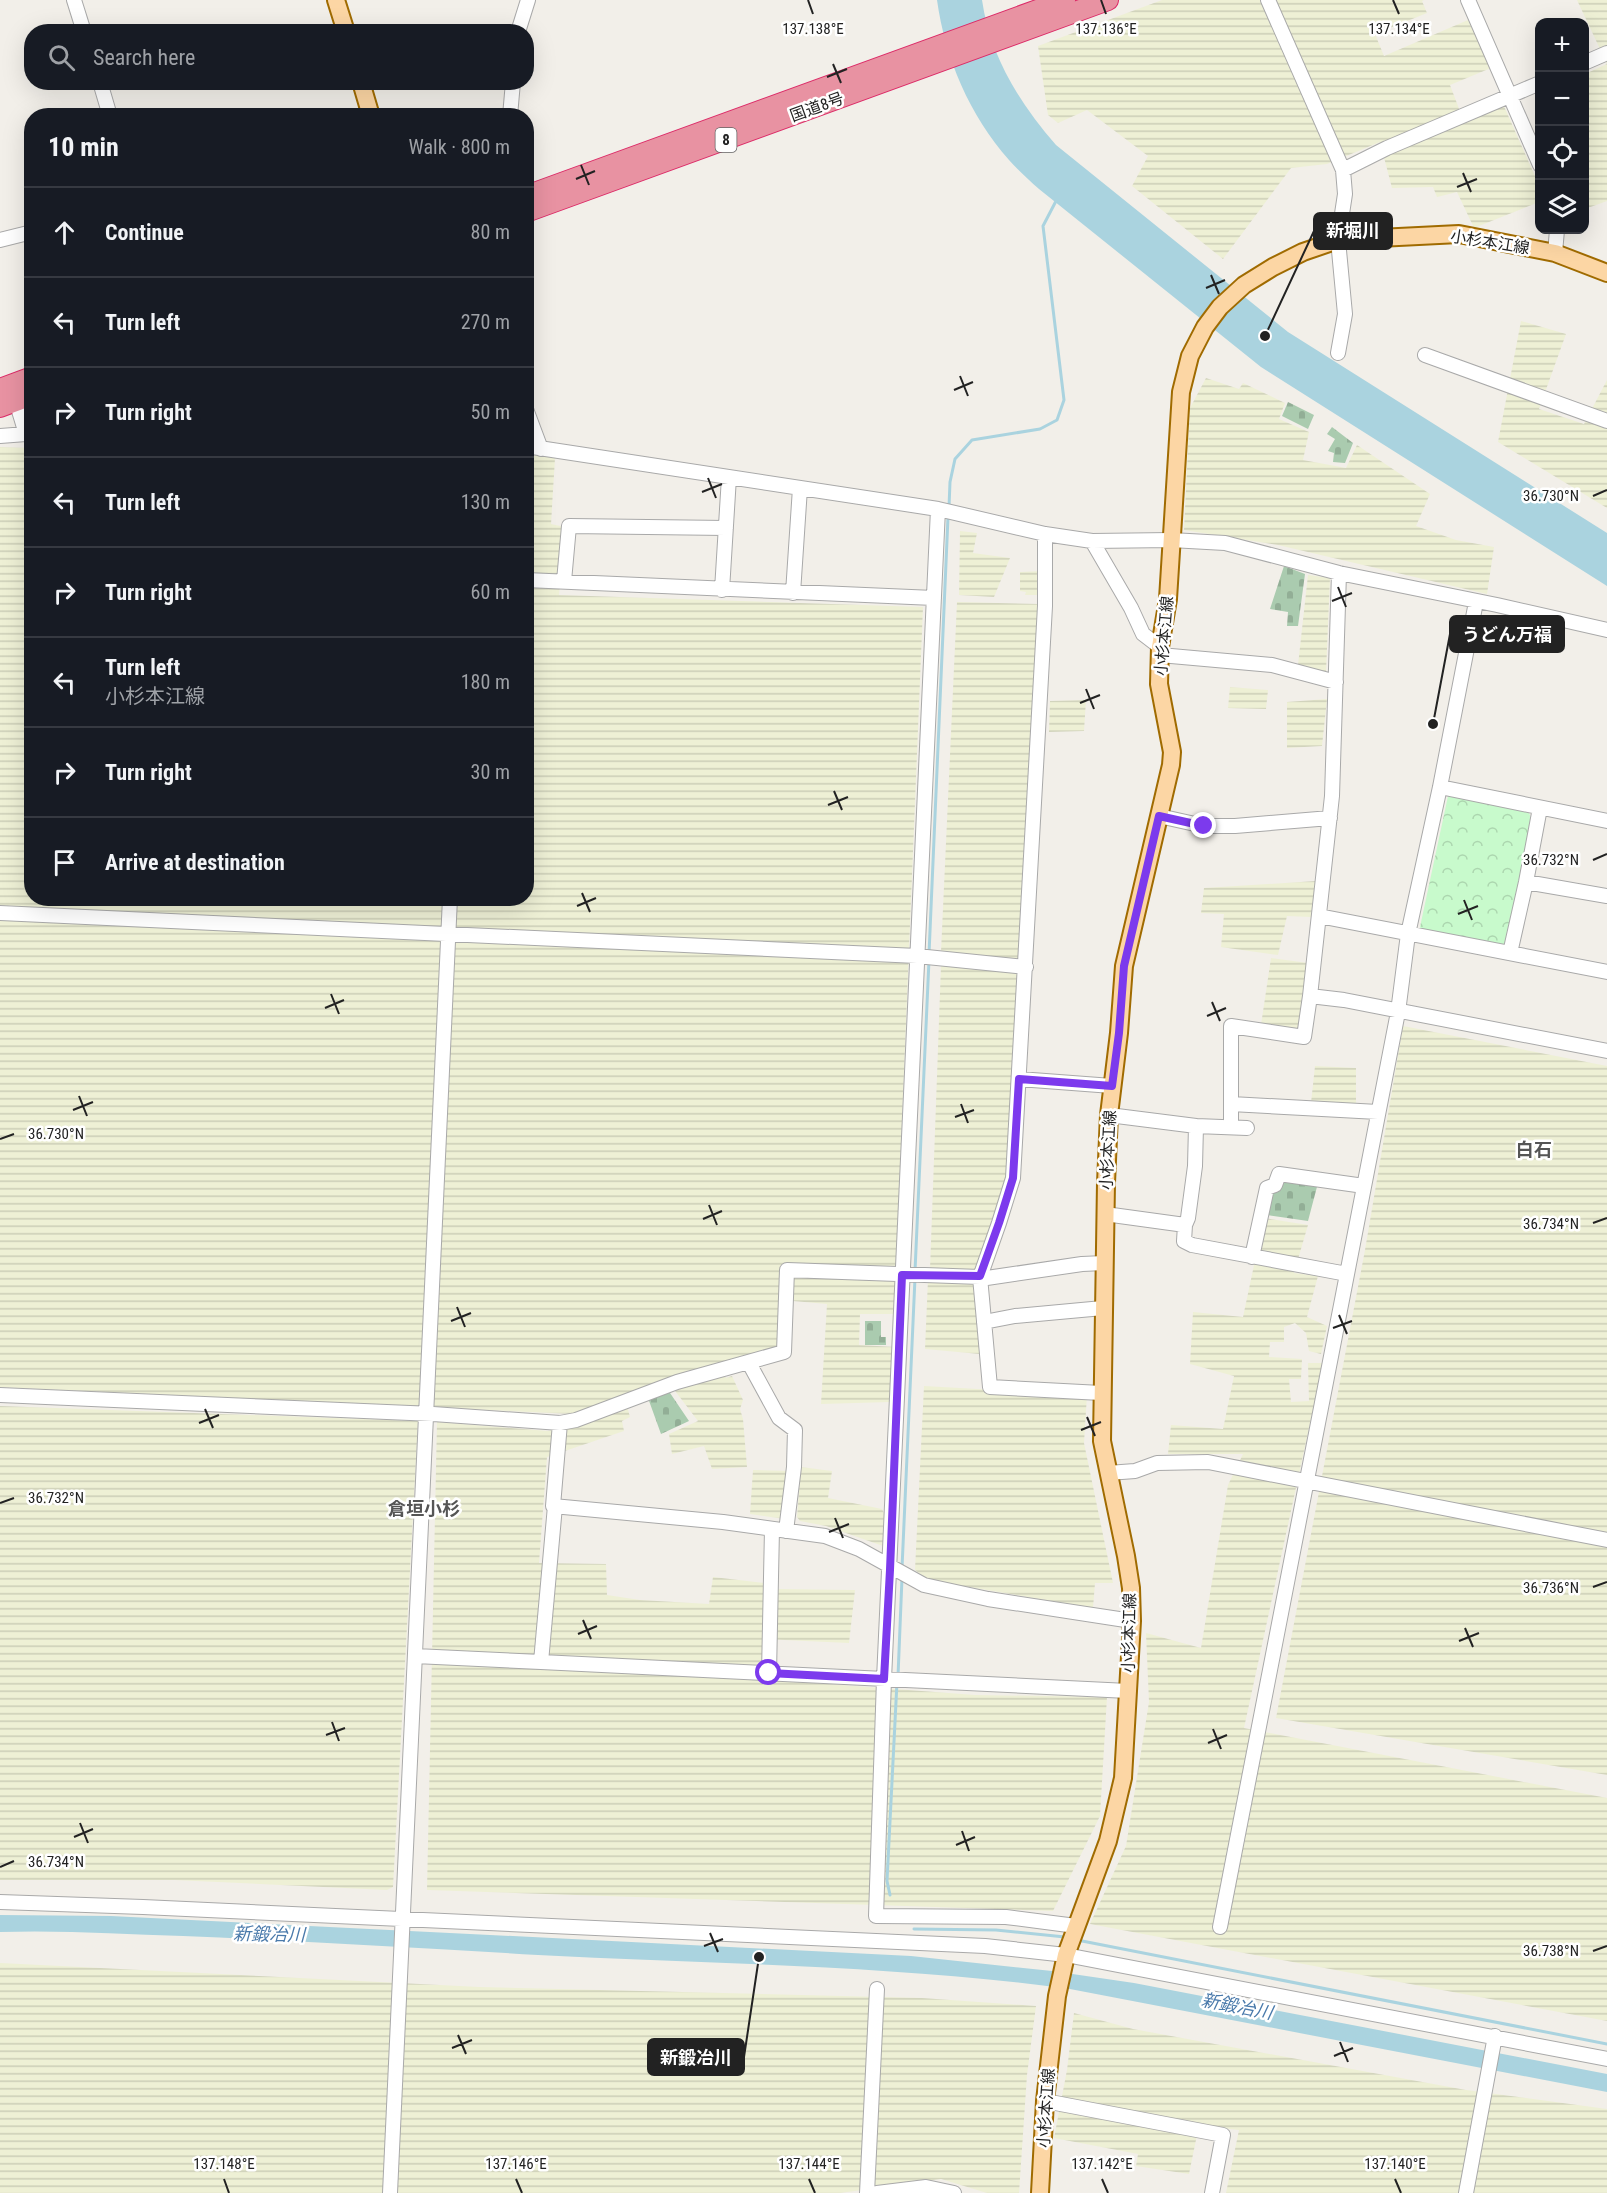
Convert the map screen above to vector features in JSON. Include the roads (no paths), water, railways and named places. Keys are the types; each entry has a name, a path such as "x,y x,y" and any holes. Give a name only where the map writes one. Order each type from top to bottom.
{"highway":[{"name":"国道8号","path":"1025,22 1065,0"},
{"name":"国道8号","path":"534,209 1025,22 1108,0"},
{"name":"国道8号","path":"534,193 924,60"},
{"path":"0,389 24,380"}],"main road":[{"path":"336,0 344,24"},
{"path":"363,90 369,108"},
{"name":"小杉本江線","path":"1041,2193 1045,2101 1057,1996 1066,1955 1108,1841 1123,1779 1132,1621 1131,1588 1102,1441 1101,1393 1109,1115 1124,966 1170,777 1172,752 1159,684 1160,651 1168,599 1181,392 1190,356 1205,327 1238,289 1273,267 1303,252 1338,240 1459,234 1555,253 1607,273"}],"street":[{"path":"74,0 82,24"},
{"path":"520,24 528,0"},
{"path":"1268,0 1343,170 1345,194 1338,240 1345,314 1338,353"},
{"path":"1468,0 1535,155"},
{"path":"1589,61 1607,53"},
{"path":"1343,170 1387,148 1535,85"},
{"path":"102,90 108,108"},
{"path":"511,108 512,90"},
{"path":"0,240 24,234"},
{"path":"1555,253 1557,234"},
{"path":"1425,355 1607,421"},
{"path":"16,401 24,421"},
{"path":"534,430 541,449"},
{"path":"0,436 24,434"},
{"path":"534,448 938,509 1046,534 1092,541 1170,540 1225,543 1339,573 1607,630"},
{"path":"722,590 729,477"},
{"path":"793,593 800,488"},
{"path":"938,509 884,1679 876,1916 1006,1917 1076,1926"},
{"path":"564,581 570,526 726,528"},
{"path":"1046,534 1045,606 1013,1178 980,1278 990,1387 1101,1393"},
{"path":"1092,541 1131,608 1143,634 1160,651 1272,665 1336,682"},
{"path":"1231,1127 1231,1026 1304,1037 1330,818 1339,573"},
{"path":"534,580 934,598"},
{"path":"1220,1927 1398,1012 1408,934 1440,787 1476,602"},
{"path":"1440,787 1607,821"},
{"path":"1510,953 1540,808"},
{"path":"1159,816 1204,826 1234,826 1330,818"},
{"path":"1526,882 1607,896"},
{"path":"390,2193 450,906"},
{"path":"0,913 917,956 1026,967"},
{"path":"1319,916 1607,972"},
{"path":"1310,996 1607,1051"},
{"path":"1019,1079 1112,1086"},
{"path":"1231,1104 1378,1112"},
{"path":"1109,1115 1197,1126 1247,1128"},
{"path":"1197,1126 1184,1241 1192,1245 1347,1274"},
{"path":"1252,1257 1267,1188 1275,1185 1279,1174 1364,1186"},
{"path":"1105,1214 1185,1225"},
{"path":"0,1395 426,1414 560,1423 576,1420 677,1382 784,1352 787,1270 980,1278 1104,1263"},
{"path":"984,1322 1015,1316 1103,1308"},
{"path":"749,1363 779,1418 795,1430 794,1467 786,1531"},
{"path":"541,1662 560,1423"},
{"path":"1108,1473 1135,1471 1157,1463 1208,1462 1607,1540"},
{"path":"555,1506 723,1522 825,1536 859,1549 924,1585 988,1599 1132,1621"},
{"path":"769,1673 772,1529"},
{"path":"415,1656 1128,1691"},
{"path":"0,1902 403,1922 985,1946 1066,1955 1494,2041 1607,2059"},
{"path":"867,2193 877,1989"},
{"path":"1466,2193 1494,2041"},
{"path":"1045,2101 1223,2135 1212,2193"},
{"path":"877,2193 926,2187 954,2193"}],"water":[{"path":"937,0 982,0 992,41 1008,78 1030,113 1056,145 1288,332 1607,533 1607,586 1261,367 1039,189 1012,164 995,143 971,105 953,65"},
{"path":"0,1915 111,1916 911,1956 1052,1971 1134,1983 1607,2074 1607,2092 1070,1989 1004,1981 804,1966 538,1955 272,1940 46,1931 0,1932"}],"waterway":[{"path":"949,507 950,482 955,459 972,440 1040,429 1057,420 1064,400 1043,226 1056,201"},
{"path":"929,954 948,517"},
{"path":"915,1271 929,960"},
{"path":"902,1568 915,1278"},
{"path":"898,1676 902,1578"},
{"path":"890,1895 887,1881 897,1682"},
{"path":"914,1929 996,1930 1065,1937"},
{"path":"1077,1940 1607,2044"}],"place":[{"name":"新堀川","path":"1265,336"},
{"name":"うどん万福","path":"1433,724"},
{"name":"新鍛冶川","path":"759,1957"}],"district":[{"name":"白石","path":"1534,1149"},
{"name":"倉垣小杉","path":"424,1508"}]}
